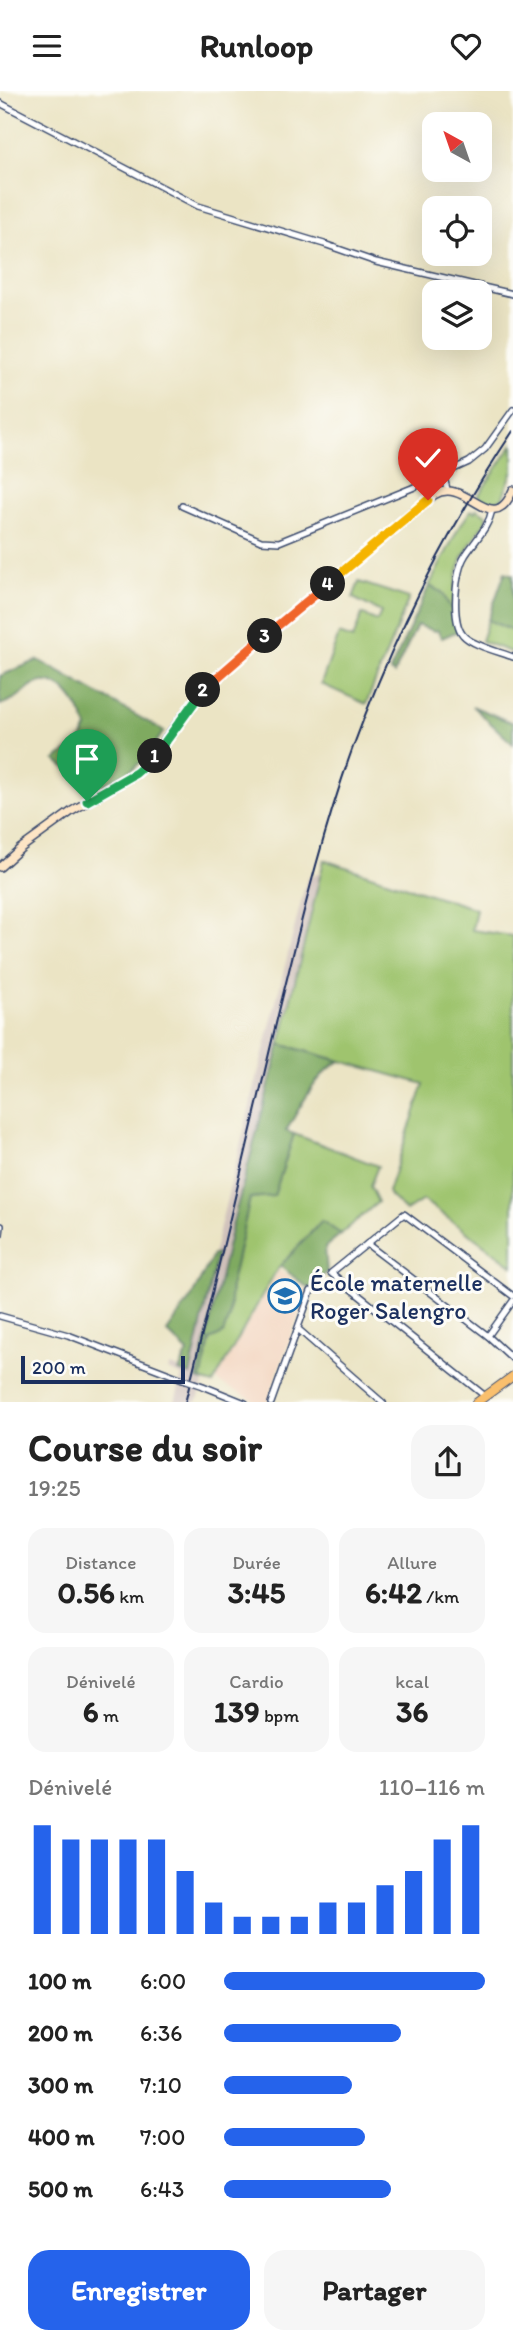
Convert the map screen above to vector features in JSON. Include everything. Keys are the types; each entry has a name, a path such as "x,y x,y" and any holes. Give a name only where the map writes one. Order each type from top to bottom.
{"main road":[{"path":"476,1402 513,1376"}],"street":[{"path":"0,103 198,205 376,262 513,294"},
{"path":"182,506 261,541 276,543 469,462 479,455 513,410"},
{"path":"443,474 447,489"},
{"path":"0,867 21,848 100,793 132,776 149,763 205,687 428,500 447,489 492,509 504,505 513,490"},
{"path":"492,509 488,524 464,557 460,567 457,581 459,628 465,637 513,657"},
{"path":"485,1396 331,1273 404,1214 513,1299 488,1336"},
{"path":"0,1234 1,1226"},
{"path":"367,1244 488,1336 513,1359"},
{"path":"271,1402 311,1291"},
{"path":"0,1316 68,1335 245,1402"},
{"path":"298,1329 383,1402"}],"shaded area":[{"path":"322,872 204,1373 205,1381 197,1402 175,1402 182,1376 168,1370 170,1366 184,1371 307,878"},
{"path":"279,1270 307,1291 267,1402 258,1402 218,1382 217,1379"}],"green space":[{"path":"513,444 513,470 502,499 490,503 478,496"},
{"path":"477,509 486,515 486,521 462,561 456,582 455,607 450,607 442,592 429,586 458,529 471,510 475,512"},
{"path":"505,572 513,575 513,631 488,620"},
{"path":"359,582 409,598 366,704 321,684 339,634 353,639 362,614 377,621 381,612 353,598"},
{"path":"429,586 442,592 450,607 455,607 458,631 442,638 437,630 417,625 394,674 390,671"},
{"path":"488,620 513,631 513,653 481,641"},
{"path":"38,660 164,731 146,757 133,769 95,789 55,760 80,742 87,728 68,693 52,683 43,682 31,686 0,705 0,676"},
{"path":"472,706 513,723 513,744"},
{"path":"324,860 476,909 472,930 513,936 513,1266 423,1200 406,1211 388,1192 424,1084 280,1044"},
{"path":"280,1044 340,1061 316,1083 286,1131 294,1134 274,1196 250,1198 231,1283 229,1317 223,1334 210,1340 201,1380 197,1379 232,1226"},
{"path":"294,1134 378,1166 370,1186 378,1202 341,1234 321,1221 276,1271 213,1384 201,1380 210,1340 229,1317 231,1283 250,1198 274,1195"},
{"path":"322,1221 341,1234 325,1247 327,1272 309,1289 280,1266"},
{"path":"217,1254 190,1375 179,1371 188,1352 167,1332 192,1296 213,1255"}],"railway":[{"path":"185,1402 295,944 342,779 369,705 404,624 466,506 513,431"}],"place":[{"name":"École maternelle Roger Salengro","path":"285,1296"}],"route":[{"path":"87,801 143,768 205,687 428,500"}]}
